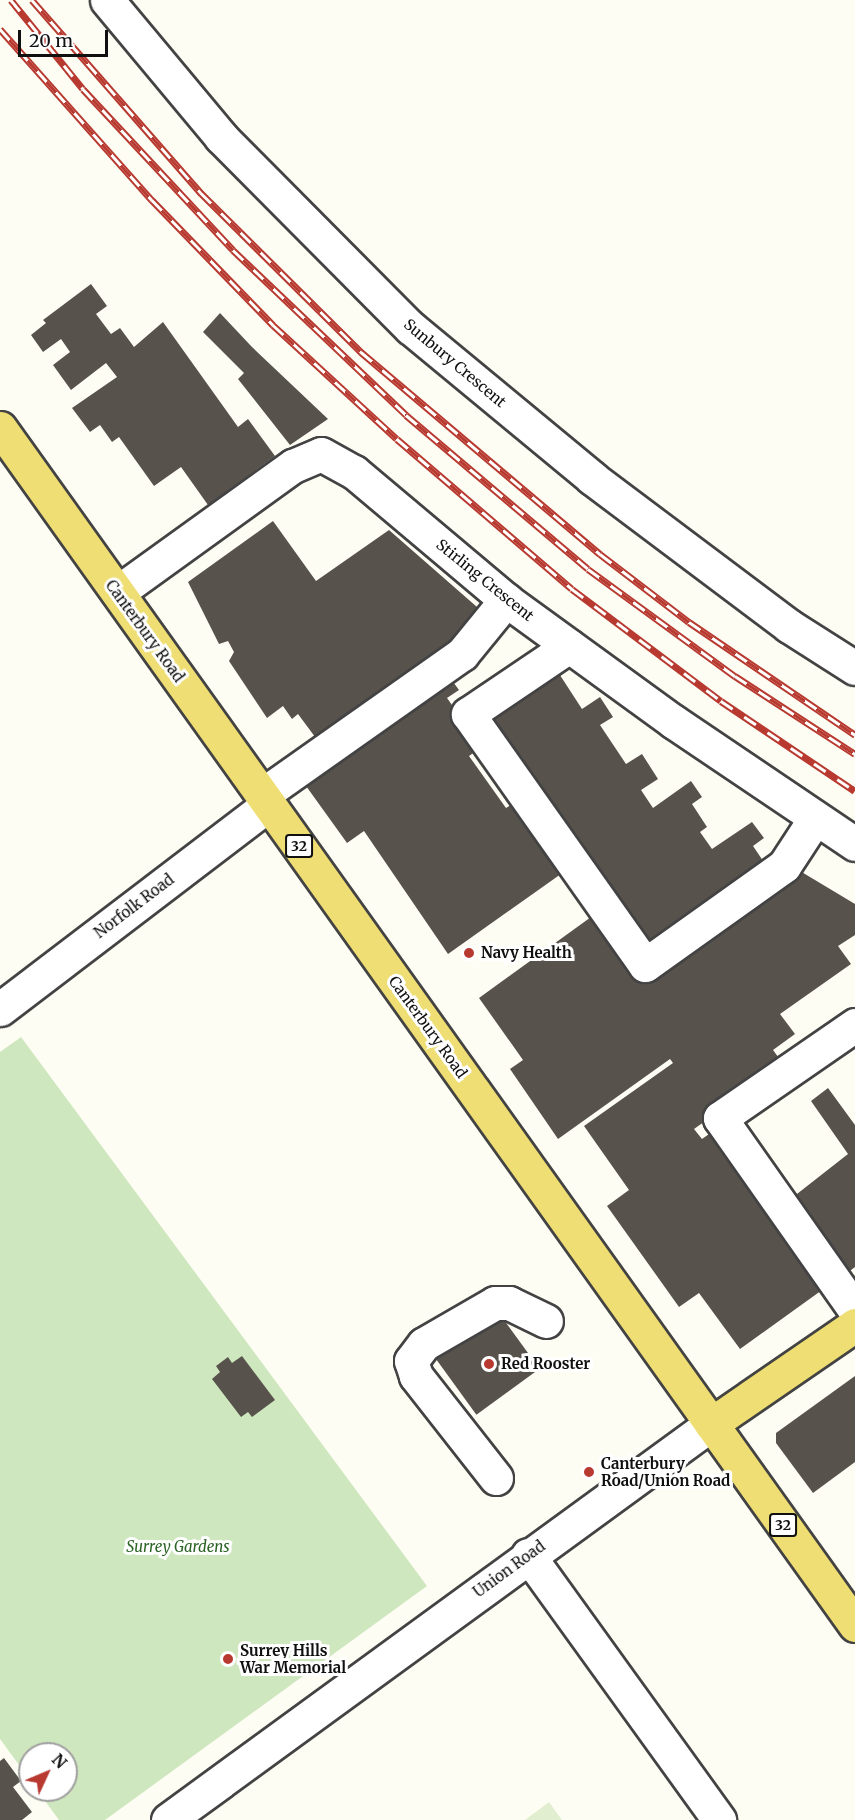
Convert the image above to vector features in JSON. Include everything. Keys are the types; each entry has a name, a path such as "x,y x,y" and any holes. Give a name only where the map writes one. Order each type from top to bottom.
{"main road":[{"name":"Canterbury Road","path":"0,428 855,1625"},
{"name":"Union Road","path":"711,1424 855,1325"}],"street":[{"name":"Sunbury Crescent","path":"107,0 221,137 411,328 592,478 789,626 855,668"},
{"name":"Stirling Crescent","path":"118,592 292,466 321,454 354,472 506,600 814,820 855,844"},
{"name":"Norfolk Road","path":"0,1009 265,799 462,654 506,600"},
{"path":"569,646 468,714 645,965 784,867 814,820"},
{"path":"855,1025 720,1118 855,1310"},
{"path":"496,1478 416,1376 411,1361 424,1344 495,1304 509,1303 546,1320"},
{"name":"Union Road","path":"168,1820 528,1555 711,1424"},
{"path":"528,1555 719,1820"}],"green space":[{"name":"Surrey Gardens","path":"21,1037 427,1586 105,1820 59,1820 46,1802 78,1802 78,1742 18,1742 18,1764 0,1739 0,1052"},
{"path":"549,1802 562,1820 525,1820"}],"building":[{"path":"91,284 107,306 96,314 111,334 120,328 134,347 163,322 238,427 248,419 275,456 208,505 181,467 154,486 119,437 112,442 100,425 90,432 72,408 117,377 106,363 71,390 53,365 70,352 61,339 43,352 31,335 46,323 43,320"},
{"path":"220,313 252,347 328,419 290,445 238,379 244,373 203,332"},
{"path":"273,521 316,581 389,530 485,614 457,649 321,745 298,714 292,719 283,706 267,718 229,661 234,652 228,641 219,644 188,582"},
{"path":"556,669 582,709 600,697 613,717 600,725 626,764 642,754 658,779 641,790 653,808 691,781 702,797 692,804 707,827 700,832 712,849 752,822 764,838 753,846 768,868 651,950 486,715"},
{"path":"448,675 459,690 447,698 482,747 469,756 506,808 519,800 568,869 448,954 364,831 347,843 301,779"},
{"path":"795,868 855,904 855,935 838,946 851,964 780,1014 795,1034 773,1050 784,1065 694,1129 702,1139 719,1127 829,1285 740,1349 699,1293 679,1307 607,1206 629,1190 584,1126 673,1063 670,1059 558,1139 510,1069 523,1060 479,998 598,912 643,975"},
{"path":"828,1088 855,1125 855,1267 842,1277 788,1201 848,1154 811,1101"},
{"path":"496,1309 539,1369 476,1415 433,1355"},
{"path":"242,1356 275,1400 252,1417 248,1412 241,1417 212,1379 220,1372 216,1366 228,1357 232,1363"},
{"path":"855,1376 855,1462 813,1493 776,1443 776,1433"},
{"path":"4,1758 18,1777 18,1783 13,1787 18,1794 18,1802 24,1802 32,1812 22,1820 0,1820 0,1761"}],"railway":[{"path":"11,0 83,89 233,250 406,415 588,569 735,676 855,754"},
{"path":"32,0 201,193 361,352 600,554 689,622 855,735"},
{"path":"0,29 152,200 273,325 397,439 572,589 721,701 855,791"}],"place":[{"name":"Navy Health","path":"469,953"},
{"name":"Red Rooster","path":"489,1364"},
{"name":"Canterbury Road/Union Road","path":"589,1472"},
{"name":"Surrey Hills War Memorial","path":"228,1659"}]}
